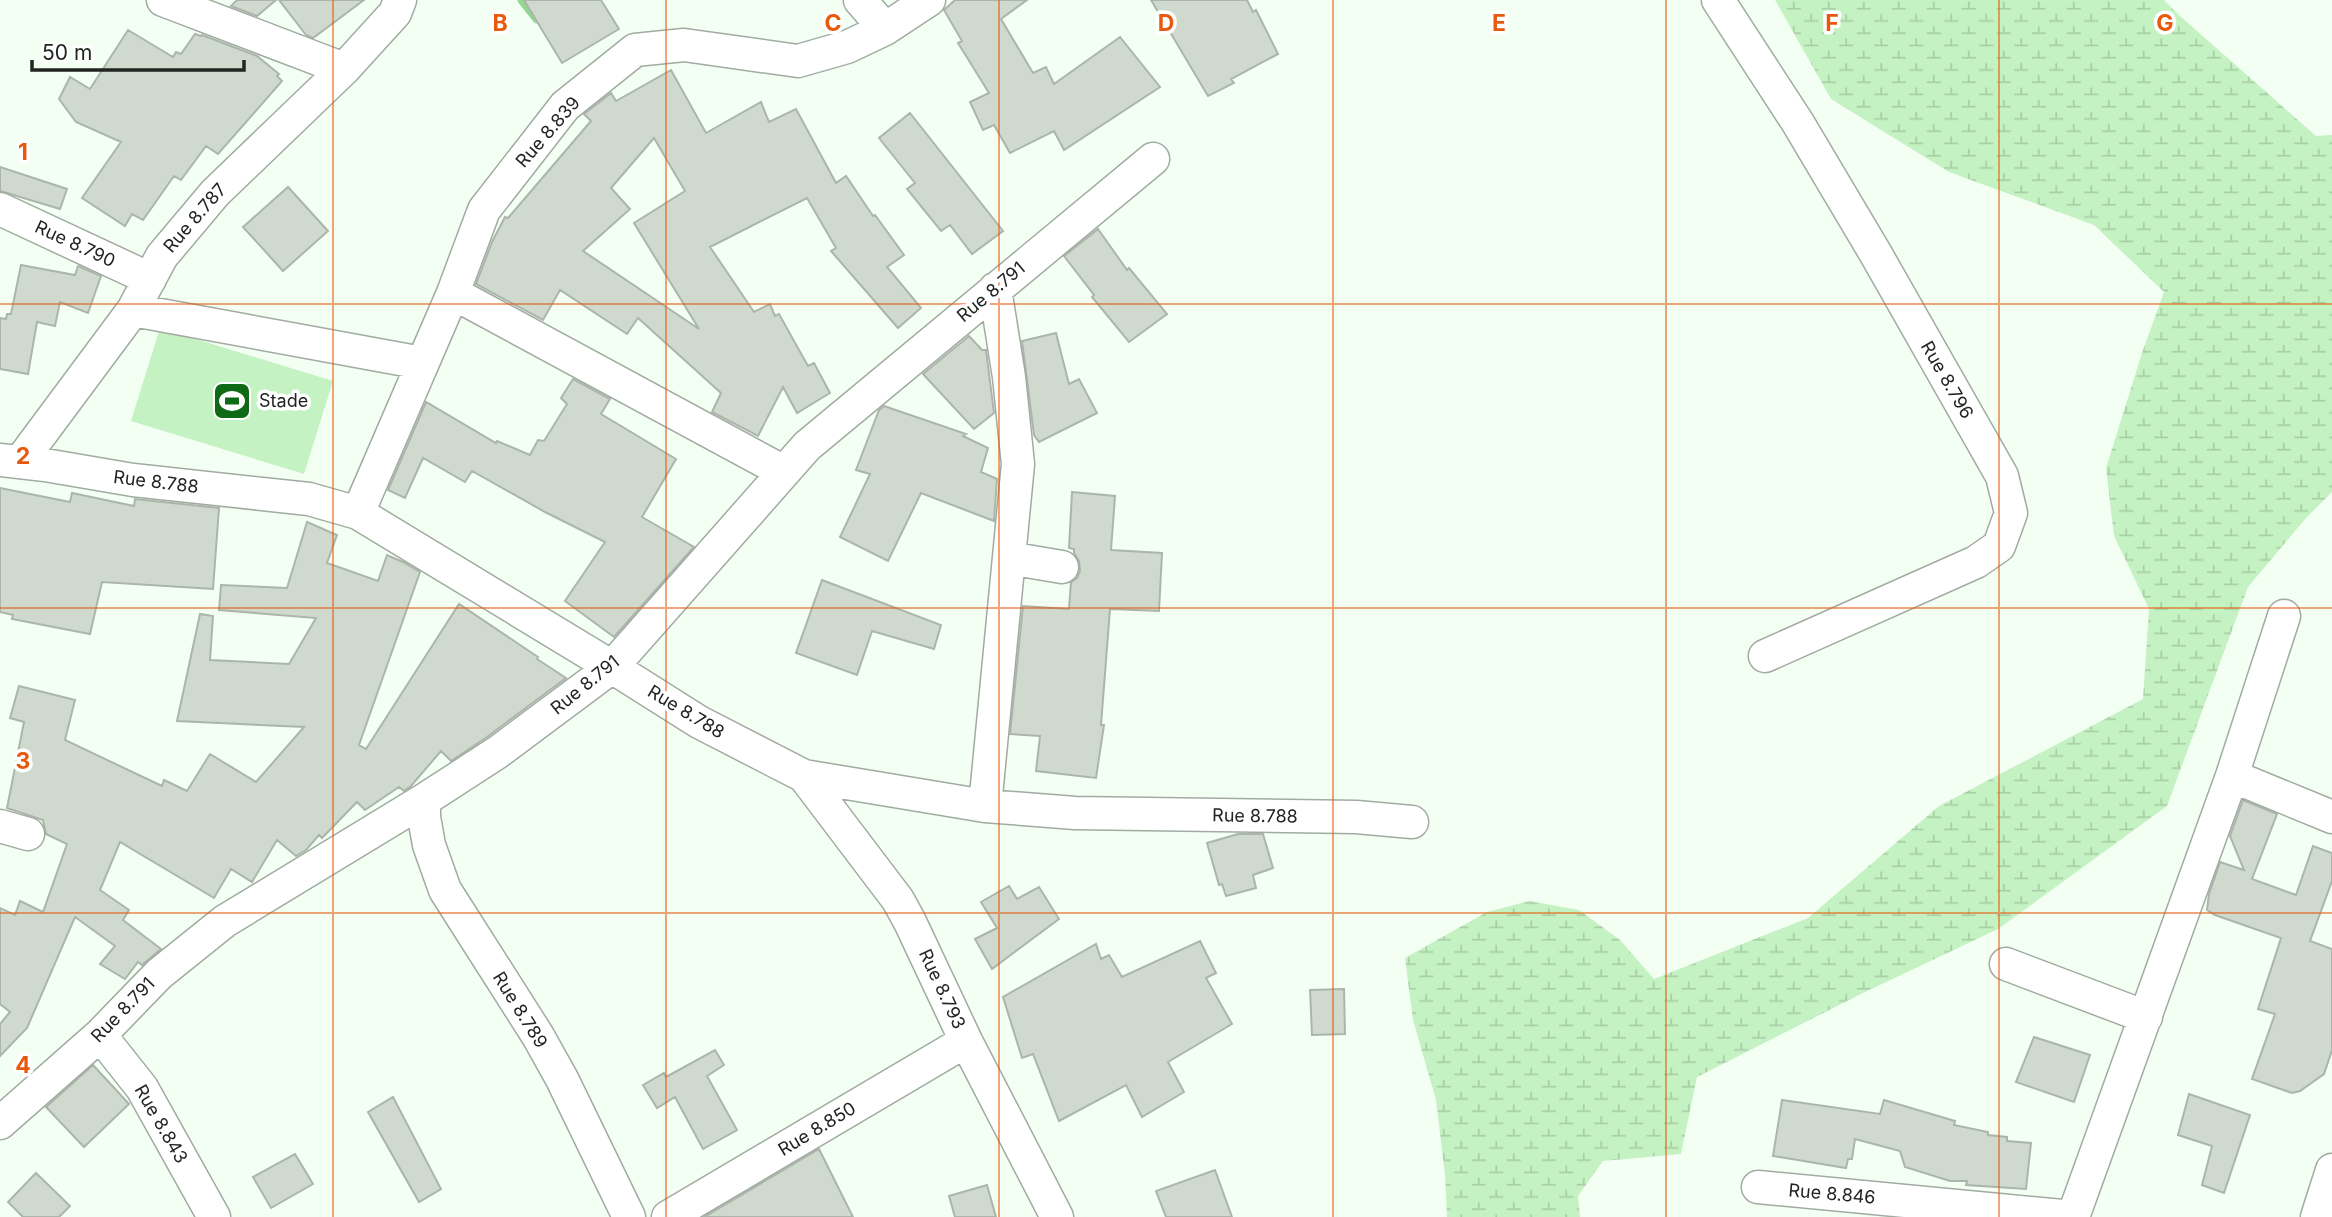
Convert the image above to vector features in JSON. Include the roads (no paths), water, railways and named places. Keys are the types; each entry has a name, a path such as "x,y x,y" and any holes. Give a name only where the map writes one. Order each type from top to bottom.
{"street":[{"path":"163,0 344,69"},
{"name":"Rue 8.787","path":"10,461 133,310 162,256 215,193 344,69 395,13 400,0"},
{"path":"860,0 885,29"},
{"name":"Rue 8.839","path":"358,513 453,293 484,210 565,106 635,50 684,45 798,61 847,47 885,29 929,0"},
{"name":"Rue 8.796","path":"1718,0 1798,123 1890,279 2002,476 2011,513 1999,546 1976,562 1765,656"},
{"name":"Rue 8.791","path":"0,1123 100,1035 159,974 226,921 498,752 612,667 807,446 1153,159"},
{"name":"Rue 8.790","path":"0,209 150,279"},
{"path":"985,807 1018,464 1009,377 995,289"},
{"path":"453,293 784,472"},
{"path":"133,310 422,363"},
{"name":"Rue 8.788","path":"10,461 133,480 309,499 358,513 699,722 804,776 985,807 1075,813 1356,817 1412,822"},
{"path":"1009,558 1062,567"},
{"path":"2073,1217 2232,776 2284,615"},
{"name":"Rue 8.793","path":"804,776 898,900 966,1041 1057,1217"},
{"path":"2232,776 2332,817"},
{"name":"Rue 8.789","path":"424,800 429,845 445,890 538,1036 562,1079 629,1217"},
{"path":"2006,964 2146,1017"},
{"name":"Rue 8.843","path":"100,1035 142,1088 214,1217"},
{"name":"Rue 8.850","path":"668,1217 966,1041"},
{"path":"2317,1217 2332,1170"},
{"name":"Rue 8.846","path":"1758,1187 2073,1217"}],"waterway":[{"path":"522,0 537,19"}],"place":[{"name":"Stade","path":"232,401"}]}
